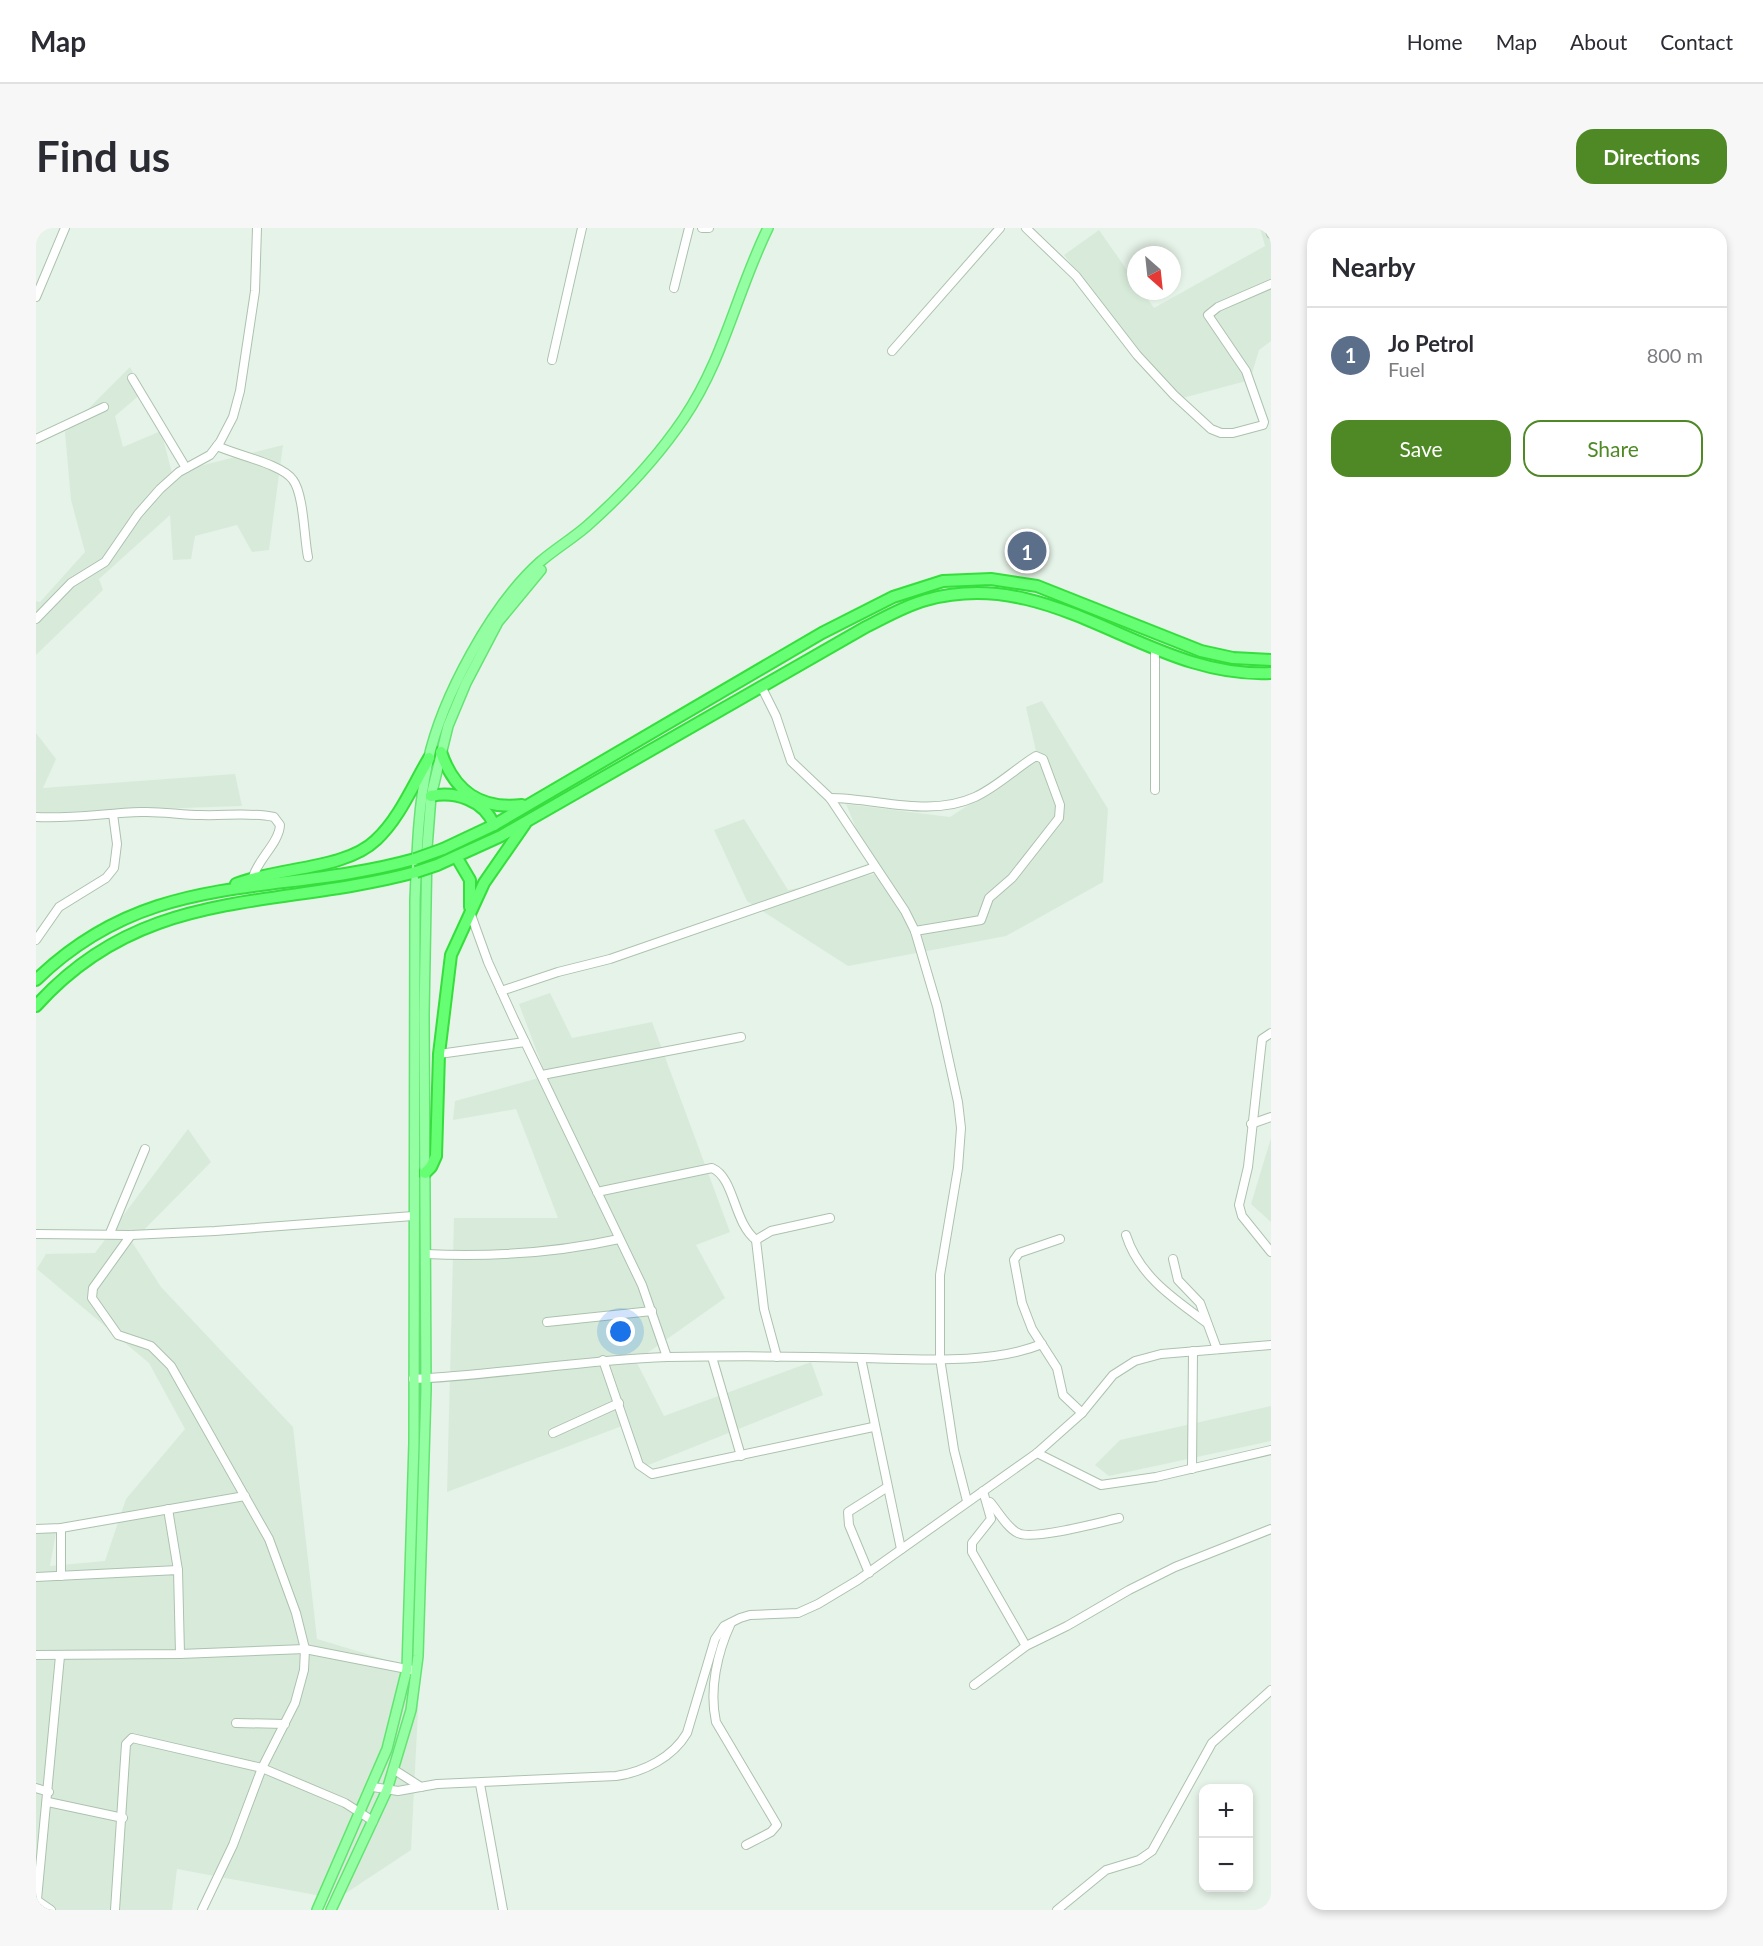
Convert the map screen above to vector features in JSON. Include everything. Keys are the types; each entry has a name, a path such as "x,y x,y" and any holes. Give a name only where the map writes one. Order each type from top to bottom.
{"highway":[{"path":"36,980 79,943 107,926 170,900 223,890 376,870 443,849 494,825 822,633 893,597 943,581 1014,580 1064,594 1201,651 1233,658 1271,660"},
{"path":"36,1006 85,960 127,935 170,917 213,907 366,884 416,872 457,858 762,688 829,648 902,608 927,600 987,593 1017,597 1051,605 1155,649 1225,672 1271,673"},
{"path":"822,633 829,648"},
{"path":"441,752 451,777 459,787 471,795 503,807 528,805"},
{"path":"223,890 253,877 344,858 367,848 391,821 429,758"},
{"path":"431,796 454,794 468,800 488,813 494,825"},
{"path":"420,1173 434,1164 436,1155 439,1054 451,956 484,883 526,821"},
{"path":"457,858 470,880 470,912"}],"main road":[{"path":"317,1910 373,1787 412,1670 426,1379 426,1254 420,1173 415,900 418,817 429,758 449,701 513,591 539,562 563,546 640,473 684,419 713,370 768,228"},
{"path":"331,1910 387,1790 411,1710 413,1216 420,1173 431,796 441,752 456,704 480,647"}],"street":[{"path":"36,297 65,228"},
{"path":"36,619 68,585 105,562 144,506 186,468 206,458 217,446 233,417 240,391 255,291 257,228"},
{"path":"552,360 582,228"},
{"path":"674,288 689,228"},
{"path":"702,228 710,228"},
{"path":"892,351 1000,228"},
{"path":"1026,228 1076,276 1137,355 1174,395 1211,429 1221,433 1243,432 1263,425 1264,422 1246,371 1208,315 1218,307 1271,284"},
{"path":"1269,228 1271,234"},
{"path":"132,378 186,468"},
{"path":"36,439 104,407"},
{"path":"217,446 271,467 293,480 298,491 308,557"},
{"path":"1155,649 1155,790"},
{"path":"762,688 776,716 791,760 830,798 874,867 901,903 915,931 937,1006 960,1118 958,1168 940,1275 940,1358 954,1450 967,1501"},
{"path":"830,798 917,807 947,804 978,796 1036,756 1043,759 1060,805 1057,822 1041,838 1012,878 989,898 981,920 915,931"},
{"path":"36,817 88,818 113,814 171,811 198,815 274,817 280,825 280,830 262,856 253,877"},
{"path":"36,940 59,907 106,878 114,868 117,860 113,814"},
{"path":"501,991 610,958 874,867"},
{"path":"470,912 501,991 652,1311 667,1357"},
{"path":"1271,1033 1262,1039 1248,1167 1240,1210 1267,1243 1271,1252"},
{"path":"542,1075 741,1037"},
{"path":"439,1054 525,1042"},
{"path":"1251,1124 1271,1117"},
{"path":"110,1233 145,1149"},
{"path":"597,1192 712,1168 723,1176 742,1226 756,1240 764,1310 777,1357"},
{"path":"36,1234 131,1235 413,1216"},
{"path":"756,1240 771,1231 830,1218"},
{"path":"131,1235 93,1288 92,1298 118,1335 151,1346 171,1366 278,1559 305,1649 301,1684 285,1724 262,1768 229,1854 202,1910"},
{"path":"1126,1235 1137,1260 1153,1280 1208,1323"},
{"path":"426,1254 466,1256 517,1254 619,1239"},
{"path":"1060,1239 1019,1253 1014,1260 1022,1303 1032,1329 1057,1368 1063,1395 1082,1413"},
{"path":"1173,1259 1178,1280 1200,1303 1217,1349"},
{"path":"547,1322 652,1311"},
{"path":"413,1379 603,1360 667,1357 940,1358 1003,1356 1042,1344"},
{"path":"373,1787 387,1790 624,1775 665,1758 674,1751 687,1733 715,1639 731,1622 750,1615 798,1613 807,1610 869,1573 967,1501 985,1495 1037,1453 1082,1413 1113,1375 1126,1365 1150,1355 1271,1345"},
{"path":"1192,1469 1193,1352"},
{"path":"712,1357 741,1455"},
{"path":"861,1358 873,1427 901,1549"},
{"path":"603,1360 639,1466 648,1473 665,1473 873,1427"},
{"path":"554,1433 619,1403"},
{"path":"1037,1453 1101,1485 1137,1481 1271,1450"},
{"path":"869,1573 849,1525 848,1512 886,1488"},
{"path":"985,1495 1013,1529 1023,1535 1047,1533 1119,1518"},
{"path":"985,1495 991,1519 972,1543 972,1552 1026,1646"},
{"path":"36,1529 61,1528 245,1496"},
{"path":"168,1509 178,1570 180,1654"},
{"path":"61,1528 61,1576"},
{"path":"974,1685 1026,1646 1174,1567 1271,1529"},
{"path":"36,1577 178,1570"},
{"path":"731,1622 718,1657 714,1705 716,1722 777,1825 771,1832 746,1845"},
{"path":"36,1656 305,1649 412,1670"},
{"path":"51,1910 37,1906 60,1656"},
{"path":"1057,1910 1106,1870 1139,1860 1152,1851 1212,1743 1271,1690"},
{"path":"236,1723 285,1724"},
{"path":"115,1910 123,1818 126,1744 132,1738 262,1768 345,1803 373,1821"},
{"path":"393,1769 421,1787"},
{"path":"480,1784 503,1910"},
{"path":"36,1788 49,1792"},
{"path":"48,1802 123,1818"}],"shaded area":[{"path":"1260,228 1271,228 1271,341 1259,350 1250,380 1175,400 1064,255 1099,230 1127,270 1127,300 1148,300 1154,308 1168,300 1181,300 1181,293 1265,246"},
{"path":"130,367 143,392 115,416 123,447 161,431 172,473 283,445 269,550 252,552 237,525 195,536 191,559 173,560 170,515 99,579 103,590 36,655 36,601 40,602 85,552 71,500 65,432"},
{"path":"1042,701 1108,809 1103,882 1006,936 848,966 747,901 714,830 744,819 788,890 875,874 846,804 950,817 1038,760 1026,707"},
{"path":"36,733 56,759 43,788 235,774 242,806 36,813"},
{"path":"550,993 572,1038 652,1022 730,1232 696,1245 725,1298 636,1361 664,1416 811,1362 823,1395 641,1468 622,1426 447,1492 454,1218 558,1218 516,1109 453,1120 455,1101 546,1076 519,1004"},
{"path":"188,1129 211,1162 132,1242 161,1287 293,1427 317,1639 420,1670 411,1850 337,1899 177,1869 172,1910 36,1910 36,1525 57,1527 50,1566 105,1561 126,1499 185,1429 149,1363 37,1269 46,1254 95,1253"},
{"path":"1271,1138 1271,1222 1251,1204"},
{"path":"1271,1406 1271,1441 1109,1476 1095,1465 1120,1440"}],"place":[{"name":"Jo Petrol","path":"1027,551"}]}
